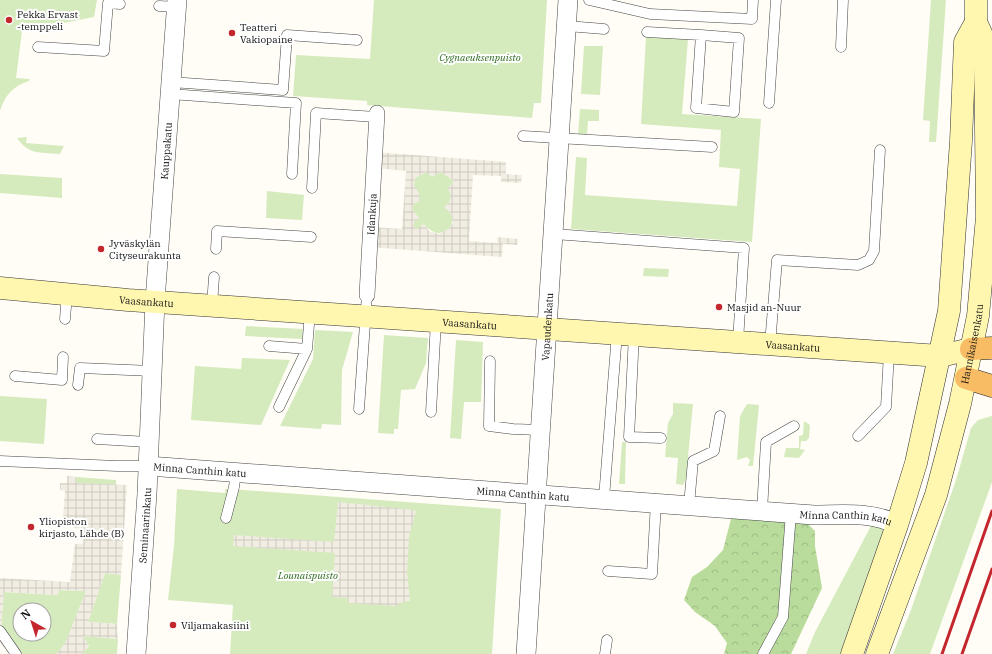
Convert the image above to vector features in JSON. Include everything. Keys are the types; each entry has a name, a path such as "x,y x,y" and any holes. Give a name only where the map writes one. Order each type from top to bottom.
{"highway":[{"path":"966,378 990,386"}],"main road":[{"name":"Hannikaisenkatu","path":"877,654 936,496 966,378 982,348 978,316 987,217 985,42 976,22 976,0"},
{"name":"Hannikaisenkatu","path":"852,654 897,525 916,463 949,311 961,141 965,42 976,22"},
{"name":"Vaasankatu","path":"0,288 310,312 366,305 436,321 625,333 889,353 940,356 982,348"},
{"path":"940,356 966,378"},
{"path":"897,525 917,545"}],"street":[{"name":"Vapaudenkatu","path":"526,654 540,430 547,356 547,328 568,0"},
{"name":"Kauppakatu","path":"155,301 171,88 171,4"},
{"name":"Idankuja","path":"366,305 377,115"},
{"name":"Seminaarinkatu","path":"136,654 148,466 155,301"},
{"name":"Minna Canthin katu","path":"148,466 604,498 790,513 870,516 888,520 897,525"}],"lane":[{"path":"589,0 650,14 752,19 753,0"},
{"path":"769,104 776,0"},
{"path":"841,47 843,0"},
{"path":"38,48 104,51 108,3 120,4"},
{"path":"567,26 604,29"},
{"path":"647,32 701,35 739,38 734,112 696,108 701,35"},
{"path":"171,88 283,90 287,34 357,40"},
{"path":"171,88 296,103 292,174"},
{"path":"312,188 316,113 377,115"},
{"path":"523,136 712,147"},
{"path":"770,344 777,260 858,265 869,260 874,251 880,150"},
{"path":"216,249 217,231 311,237"},
{"path":"554,234 744,248 738,341"},
{"path":"212,305 214,277"},
{"path":"65,319 66,293"},
{"path":"359,409 366,305"},
{"path":"278,407 307,349 310,312"},
{"path":"431,412 436,321"},
{"path":"625,333 629,437 661,438"},
{"path":"604,498 625,333"},
{"path":"269,346 307,349"},
{"path":"858,436 886,407 889,353"},
{"path":"15,376 62,380 63,357"},
{"path":"490,361 489,426 540,430"},
{"path":"78,385 80,368 153,372"},
{"path":"689,505 693,461 714,451 720,416"},
{"path":"762,511 766,442 794,426"},
{"path":"97,439 148,442"},
{"path":"0,461 148,466"},
{"path":"226,518 234,487 236,472"},
{"path":"608,571 652,574 656,502"},
{"path":"763,654 783,617 790,513"},
{"path":"0,631 16,654"},
{"path":"605,654 607,640"}],"green space":[{"path":"0,0 97,0 94,17 22,31 16,78 30,79 10,92 4,100 0,111"},
{"name":"Cygnaeuksenpuisto","path":"374,0 547,0 541,103 534,103 532,118 367,105 367,101 293,96 296,55 370,59"},
{"path":"931,0 946,0 936,142 929,142 930,121 923,120"},
{"path":"646,37 688,39 682,114 761,119 752,242 571,229 576,157 587,158 585,195 737,206 740,169 719,167 721,130 641,124"},
{"path":"584,46 603,46 600,95 581,94"},
{"path":"580,109 599,110 599,121 588,121 587,135 578,134"},
{"path":"27,137 26,143 64,146 60,154 35,152 26,147 17,138"},
{"path":"426,172 435,174 441,172 453,180 453,183 450,186 451,197 447,209 451,213 452,222 450,228 442,233 436,233 423,226 418,230 413,226 414,221 419,219 412,209 414,203 420,201 414,186 415,178"},
{"path":"0,174 62,178 62,198 0,193"},
{"path":"267,191 304,195 302,220 266,218"},
{"path":"644,268 669,269 668,277 643,276"},
{"path":"246,326 303,329 302,339 245,336"},
{"path":"315,330 353,332 342,370 341,425 322,424 321,429 280,426 313,359"},
{"path":"384,335 428,338 426,363 415,389 401,390 398,429 394,429 394,434 378,433"},
{"path":"456,340 483,342 481,402 464,402 461,439 450,438"},
{"path":"242,358 290,360 261,425 191,420 195,366 241,369"},
{"path":"0,396 47,399 44,444 0,441"},
{"path":"673,403 693,404 686,478 683,485 676,484 678,458 665,457 668,423 673,414"},
{"path":"747,404 759,405 753,466 748,466 750,460 747,457 737,460 740,416"},
{"path":"992,416 992,482 930,654 893,654 911,610 956,480 971,428 978,420"},
{"path":"804,421 810,425 809,438 806,441 801,441 800,449 805,450 799,458 784,457 786,448 799,448 799,436 803,435"},
{"path":"622,442 626,442 625,484 619,484"},
{"path":"76,477 116,480 116,486 76,483"},
{"name":"Lounaispuisto","path":"177,489 225,493 225,489 244,490 501,509 492,654 230,654 233,605 168,600 174,546"},
{"path":"732,515 806,522 815,531 815,546 822,588 791,654 724,654 727,643 715,626 695,612 684,600 692,577 707,567 723,550"},
{"path":"872,524 886,528 841,654 806,654 815,632"},
{"path":"105,573 121,575 117,624 88,622"},
{"path":"58,590 86,591 66,642 57,654 21,654 1,628 4,592 57,595"},
{"path":"83,636 118,639 117,654 81,654 89,646"}],"shaded area":[{"path":"375,152 506,162 506,174 522,175 521,183 501,182 501,176 473,175 469,241 497,243 497,237 518,239 517,245 503,244 502,257 369,247 370,227 402,229 406,171 374,168","holes":["426,172 432,177 441,172 453,180 453,183 448,188 451,197 450,202 444,207 451,213 453,223 450,228 439,234 429,231 423,224 418,229 413,226 414,221 420,219 412,209 414,203 420,201 419,193 414,186 415,178"]},
{"path":"67,476 76,477 76,483 127,485 121,575 105,573 88,622 117,624 118,639 83,636 89,646 81,654 57,654 66,642 86,591 59,590 58,595 4,592 1,628 21,654 9,654 0,642 0,578 70,582 75,544 83,544 84,529 73,528 73,519 63,518 65,491 60,490 60,483 67,483"},
{"path":"338,502 416,511 409,537 407,572 410,601 402,602 396,606 348,603 348,598 332,597 335,553 233,546 234,535 334,542"}],"railway":[{"path":"942,654 992,511"},
{"path":"962,654 992,569"}],"place":[{"name":"Pekka Ervast -temppeli","path":"9,20"},
{"name":"Teatteri Vakiopaine","path":"232,33"},
{"name":"Jyväskylän Cityseurakunta","path":"101,249"},
{"name":"Masjid an-Nuur","path":"719,307"},
{"name":"Yliopiston kirjasto, Lähde (B)","path":"31,527"},
{"name":"Viljamakasiini","path":"173,625"}]}
